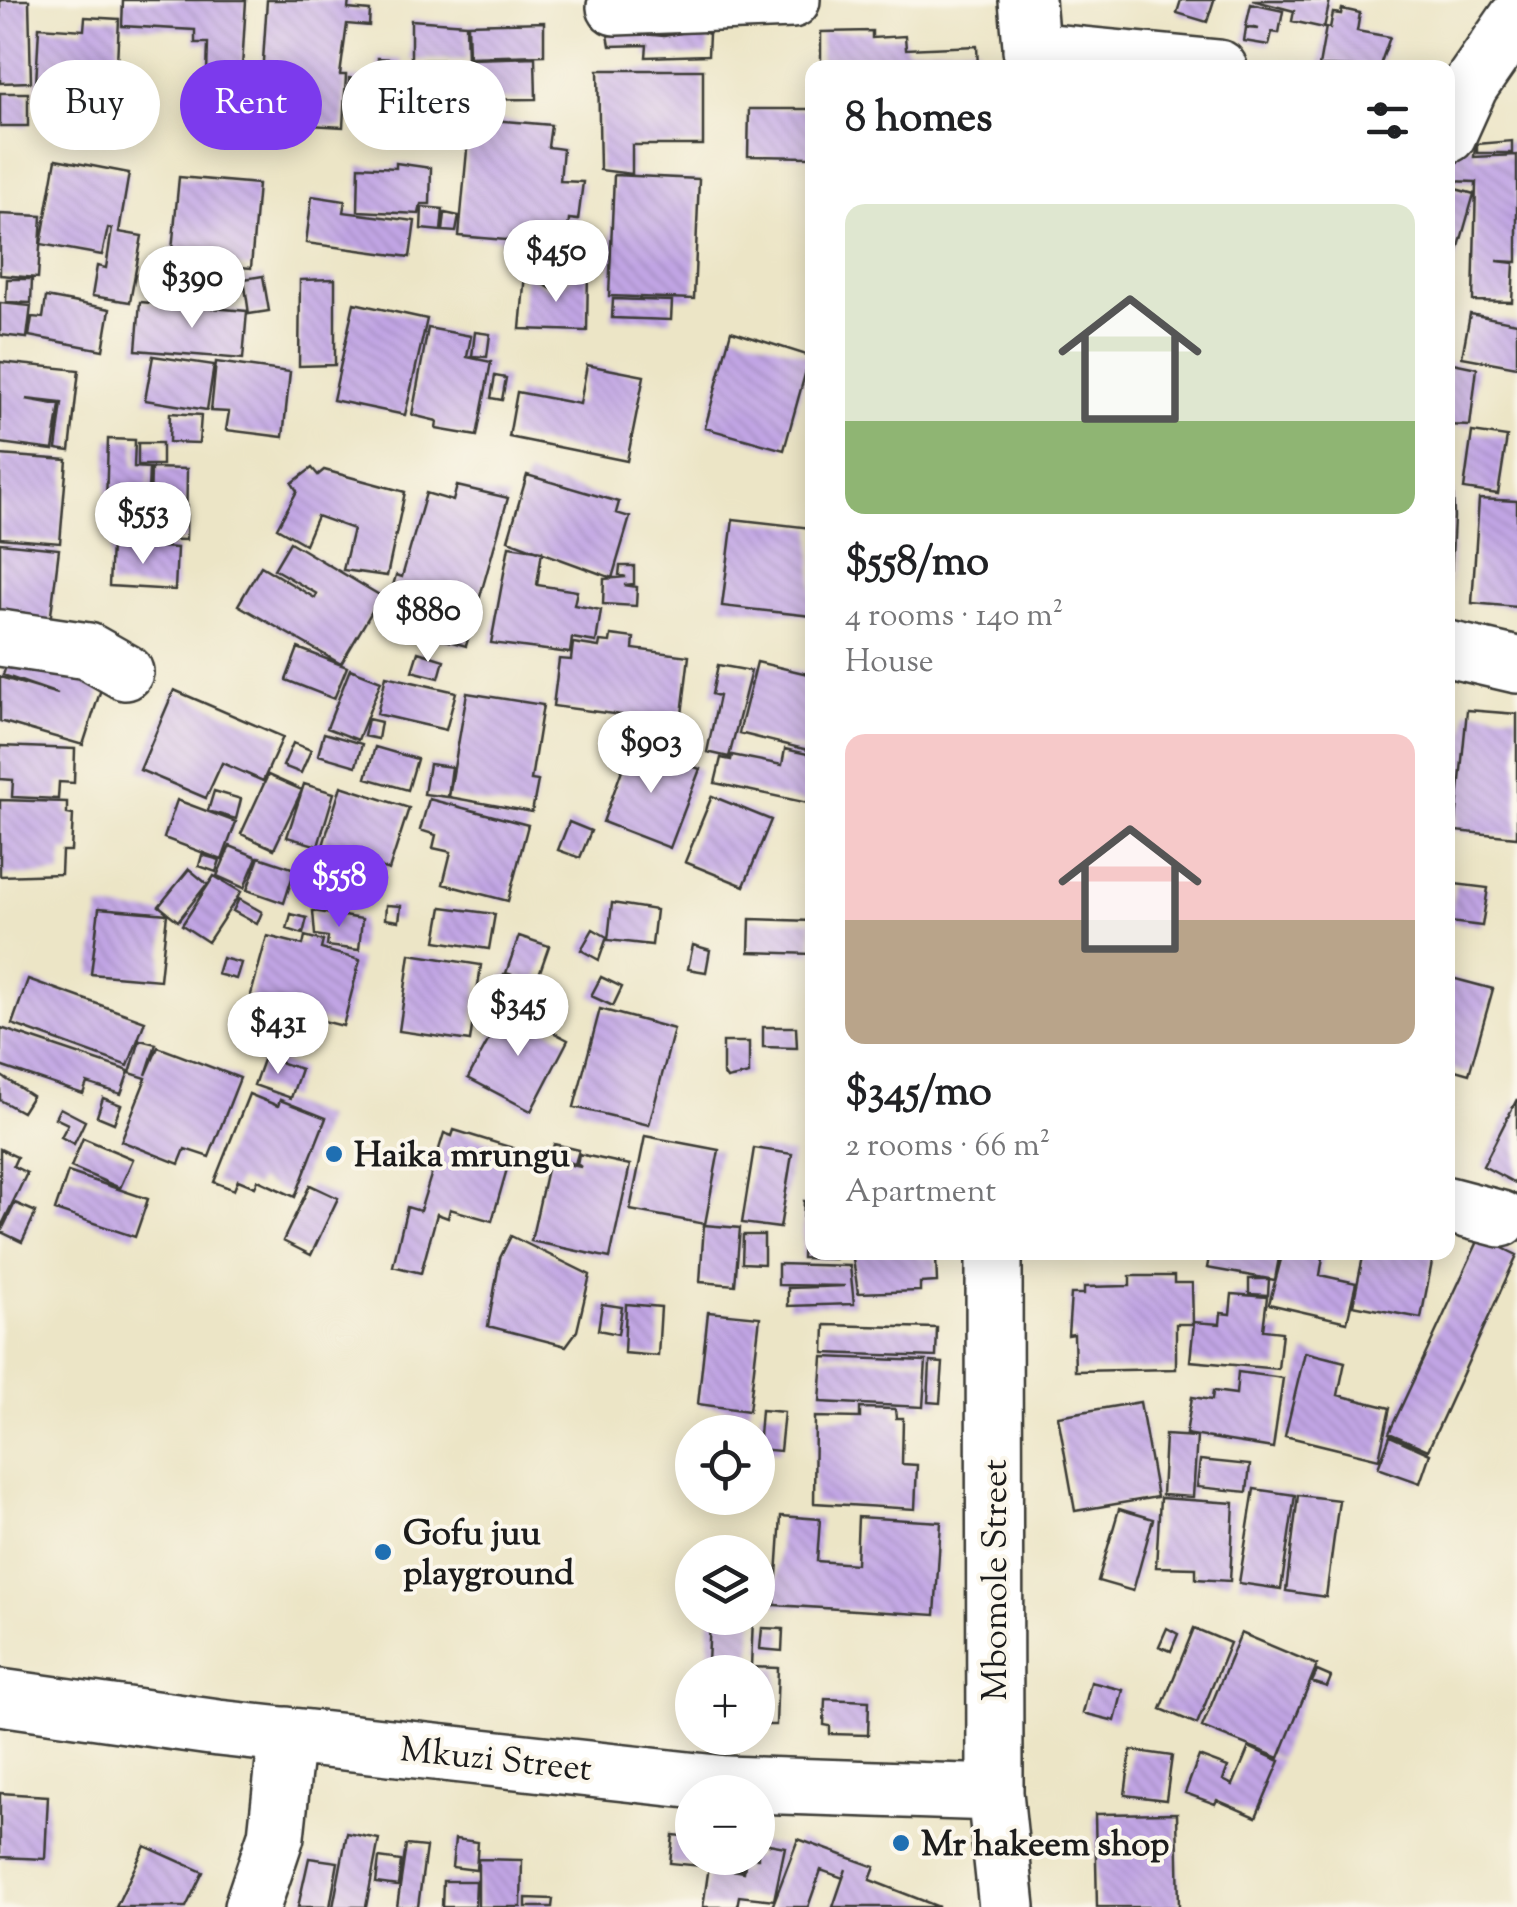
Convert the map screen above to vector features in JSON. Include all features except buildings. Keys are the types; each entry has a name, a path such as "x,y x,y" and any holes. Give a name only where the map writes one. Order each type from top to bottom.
{"street":[{"path":"615,7 792,0"},
{"path":"1455,124 1517,18"},
{"path":"1031,39 1167,60"},
{"path":"0,638 88,651 124,672"},
{"path":"1455,650 1517,666"},
{"path":"1455,1207 1501,1219"},
{"name":"Mbomole Street","path":"994,1260 995,1793 1007,1907"},
{"name":"Mkuzi Street","path":"0,1697 286,1735 725,1784 995,1793"},
{"path":"252,1907 276,1836 286,1735"}],"place":[{"name":"Haika mrungu","path":"334,1154"},
{"name":"Gofu juu playground","path":"383,1552"},
{"name":"Mr hakeem shop","path":"901,1843"}]}
